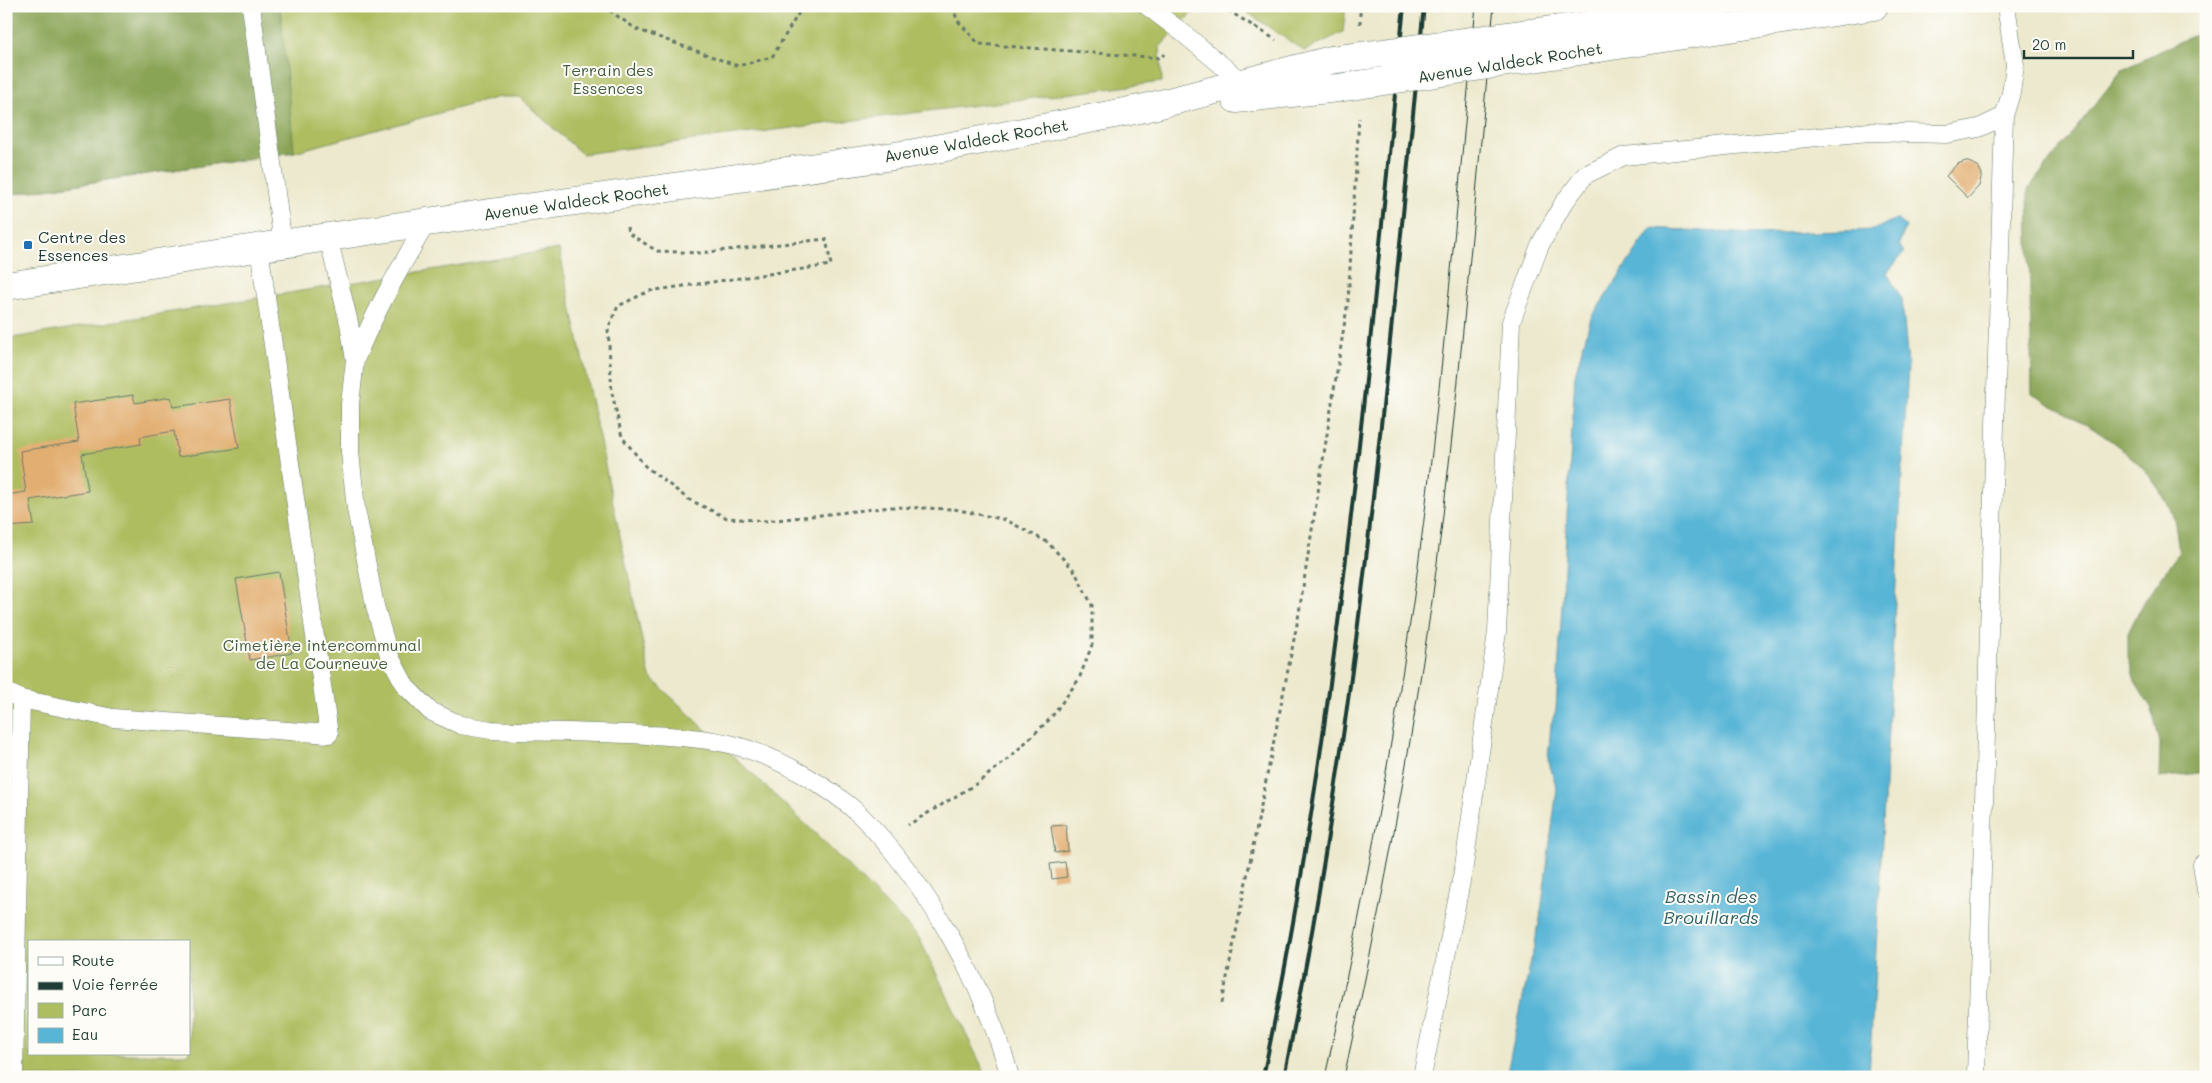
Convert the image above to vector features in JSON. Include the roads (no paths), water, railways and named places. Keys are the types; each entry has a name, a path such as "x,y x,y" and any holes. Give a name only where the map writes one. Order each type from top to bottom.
{"main road":[{"name":"Avenue Waldeck Rochet","path":"1144,108 1338,88 1594,37 1718,6"},
{"name":"Avenue Waldeck Rochet","path":"6,286 428,222 915,152 1144,108 1331,60 1594,37 1874,6"}],"lane":[{"path":"14,1077 11,1031 13,696 113,718 329,734 271,247 251,6"},
{"path":"1147,6 1183,32 1243,83"},
{"path":"1976,1077 2004,116 2011,93 2015,65 2006,6"},
{"path":"1422,1077 1464,866 1497,632 1512,322 1540,245 1563,204 1585,175 1624,156 1869,132 1947,134 1979,128 2004,116"},
{"path":"355,360 397,271 428,222"},
{"path":"328,237 349,323 355,360 350,404 350,452 356,509 375,606 393,663 406,687 430,711 461,725 491,730 676,736 737,746 782,765 821,786 860,816 896,856 950,936 981,997 1004,1053 1010,1077"},
{"path":"2202,864 2206,890"}],"water":[{"name":"Bassin des Brouillards","path":"1896,219 1906,227 1899,244 1904,253 1887,273 1902,299 1908,365 1869,1077 1506,1077 1540,919 1557,789 1548,759 1551,724 1556,710 1575,375 1591,318 1651,228 1753,234 1873,230"}],"tram line":[{"path":"1325,1077 1374,837 1414,596 1440,375 1476,6"},
{"path":"1344,1077 1392,840 1432,601 1458,378 1494,6"}],"railway":[{"path":"1263,1077 1289,945 1331,678 1363,409 1404,6"},
{"path":"1284,1077 1310,944 1332,811 1351,677 1383,409 1424,6"}],"place":[{"name":"Centre des Essences","path":"28,245"}],"park label":[{"name":"Terrain des Essences","path":"608,78"},
{"name":"Cimetière intercommunal de La Courneuve","path":"322,653"}]}
